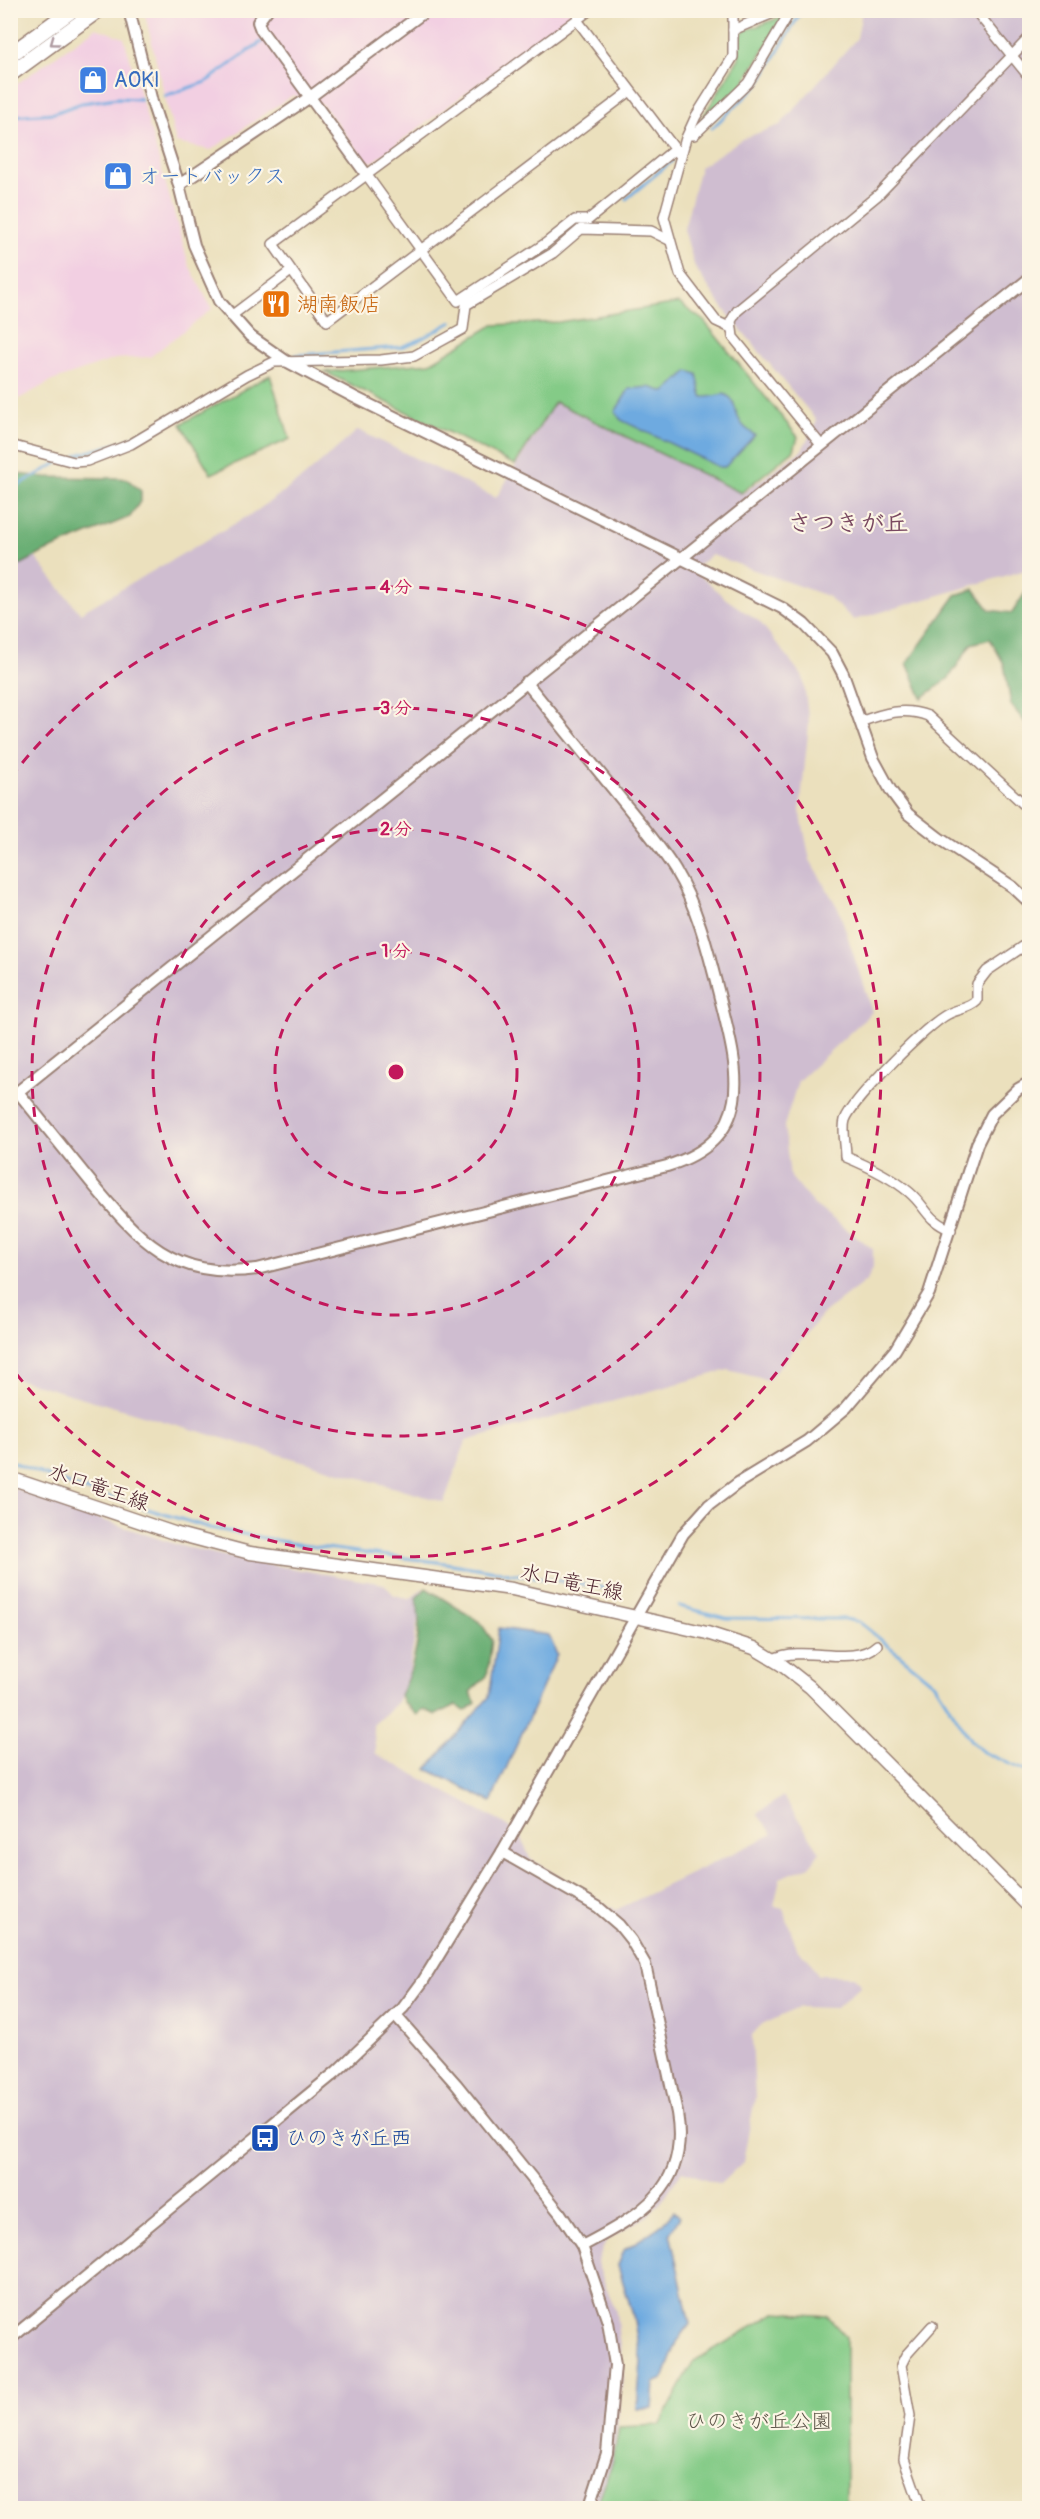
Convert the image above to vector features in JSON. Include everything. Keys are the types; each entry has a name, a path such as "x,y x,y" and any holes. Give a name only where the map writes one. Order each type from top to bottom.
{"highway":[{"path":"10,55 72,10"},
{"path":"10,74 98,10"}],"main road":[{"name":"水口竜王線","path":"10,1478 174,1533 249,1553 512,1589 635,1616 742,1643 773,1659 810,1687 1029,1908"}],"street":[{"path":"129,10 152,102 179,185 194,245 208,282 231,316 250,336 286,362 782,608 821,640 843,674 873,758 891,791 908,814 939,838 1013,887 1029,903"},
{"path":"267,10 259,18 259,26 458,301 575,220 588,220 678,153"},
{"path":"179,185 310,97 427,10"},
{"path":"590,10 273,244 327,321 629,92"},
{"path":"731,328 716,321 687,284 675,261 664,218 678,153 696,116 733,57 733,10"},
{"path":"733,30 780,10"},
{"path":"688,135 694,135 748,83 791,10"},
{"path":"975,10 1029,78"},
{"path":"577,20 629,92 678,153"},
{"path":"820,445 738,345 733,337 731,321 737,311 878,195 1029,37"},
{"path":"569,225 576,234"},
{"path":"10,445 74,462 87,461 131,444 247,375 274,362 381,360 414,356 463,329 466,305 553,253 581,229 651,231 669,240"},
{"path":"231,316 291,271"},
{"path":"526,682 659,846 684,888 702,928 737,1071 735,1098 729,1118 708,1145 682,1161 667,1166 280,1263 242,1271 204,1270 166,1257 138,1237 14,1095 681,556 1029,278"},
{"path":"860,722 889,712 914,711 928,716 1029,810"},
{"path":"951,1230 935,1223 911,1193 870,1168 846,1157 845,1120 861,1095 927,1032 947,1014 973,1005 977,1001 977,984 987,971 1029,942"},
{"path":"10,2339 336,2072 396,2016 423,1981 502,1852 683,1534 709,1505 738,1483 807,1441 846,1407 896,1350 929,1293 977,1144 992,1114 1018,1089 1029,1082"},
{"path":"773,1659 785,1653 800,1652 853,1655 869,1652 877,1645"},
{"path":"502,1852 598,1907 619,1924 631,1940 645,1964 679,2127 676,2159 663,2186 643,2210 582,2246"},
{"path":"396,2016 493,2130 560,2213 582,2246 608,2322 615,2365 607,2453 589,2508"},
{"path":"921,2508 904,2459 910,2416 901,2365 906,2355 932,2326"}],"shaded area":[{"path":"144,10 576,11 373,162 365,160 322,104 293,95 211,150 176,143"},
{"path":"862,11 1029,11 1029,569 854,620 827,596 712,555 693,569 726,599 760,622 803,677 809,723 800,811 810,860 839,910 872,1012 798,1081 784,1126 790,1176 813,1204 873,1249 873,1267 867,1280 824,1313 768,1380 728,1370 466,1441 444,1502 11,1377 11,542 19,537 80,613 255,512 303,478 358,430 496,498 555,403 742,494 802,450 817,421 724,309 695,268 684,229 700,167 742,139 780,125 857,38"},
{"path":"96,28 124,38 189,265 212,309 150,357 115,359 52,381 11,403 11,88"},
{"path":"11,1487 61,1504 63,1507 178,1545 237,1559 384,1584 394,1595 410,1599 423,1588 408,1677 396,1704 373,1725 376,1754 503,1823 522,1838 530,1859 616,1910 773,1834 757,1814 783,1796 820,1852 810,1866 780,1878 774,1906 783,1908 798,1951 808,1958 818,1975 852,1976 861,1985 836,2008 800,2007 760,2026 752,2035 755,2098 743,2162 720,2184 682,2171 662,2201 649,2215 606,2241 597,2263 616,2312 623,2375 613,2461 596,2508 11,2508"}],"green space":[{"path":"784,16 742,86 695,130 739,58 738,40 744,31"},
{"path":"679,303 704,321 798,437 794,450 741,493 555,402 515,465 325,372 430,363 493,325 559,322"},
{"path":"270,375 290,439 211,474 181,424"},
{"path":"11,473 44,477 127,479 141,491 141,500 130,517 44,552 11,570"},
{"path":"1029,587 1029,727 1011,705 1004,664 990,639 971,644 949,678 922,698 907,663 956,595 974,589 990,610 1012,613"},
{"path":"426,1588 480,1622 492,1640 487,1676 470,1692 476,1703 465,1711 456,1705 436,1715 423,1709 417,1715 403,1702 400,1695 410,1673 416,1648 419,1622 416,1598"},
{"name":"ひのきが丘公園","path":"777,2312 827,2316 846,2337 846,2501 859,2508 596,2508 613,2461 619,2427 660,2425 694,2361"}],"water":[{"path":"688,371 697,374 702,396 724,394 731,399 741,423 755,435 725,467 719,467 621,420 615,412 629,389 649,387 665,392"},
{"path":"499,1628 549,1635 557,1655 491,1802 427,1769 489,1697"},
{"path":"674,2211 680,2217 670,2233 690,2324 677,2342 663,2379 654,2383 652,2409 637,2409 641,2362 633,2315 618,2266 624,2250 659,2227"}],"waterway":[{"path":"712,128 759,84 802,10"},
{"path":"165,96 206,82 261,42"},
{"path":"10,116 54,113 82,103 117,98 141,99"},
{"path":"626,199 672,161"},
{"path":"296,355 401,347 452,322"},
{"path":"77,455 126,441 143,432"},
{"path":"10,490 59,462"},
{"path":"10,1461 72,1486 210,1528 302,1545 445,1563 617,1590"},
{"path":"679,1606 726,1618 845,1619 859,1622 935,1684 971,1741 983,1752 1030,1773"}],"place":[{"name":"AOKI","path":"93,80"},
{"name":"オートバックス","path":"118,176"},
{"name":"湖南飯店","path":"276,304"},
{"name":"ひのきが丘西","path":"265,2138"}],"district":[{"name":"さつきが丘","path":"848,523"}]}
